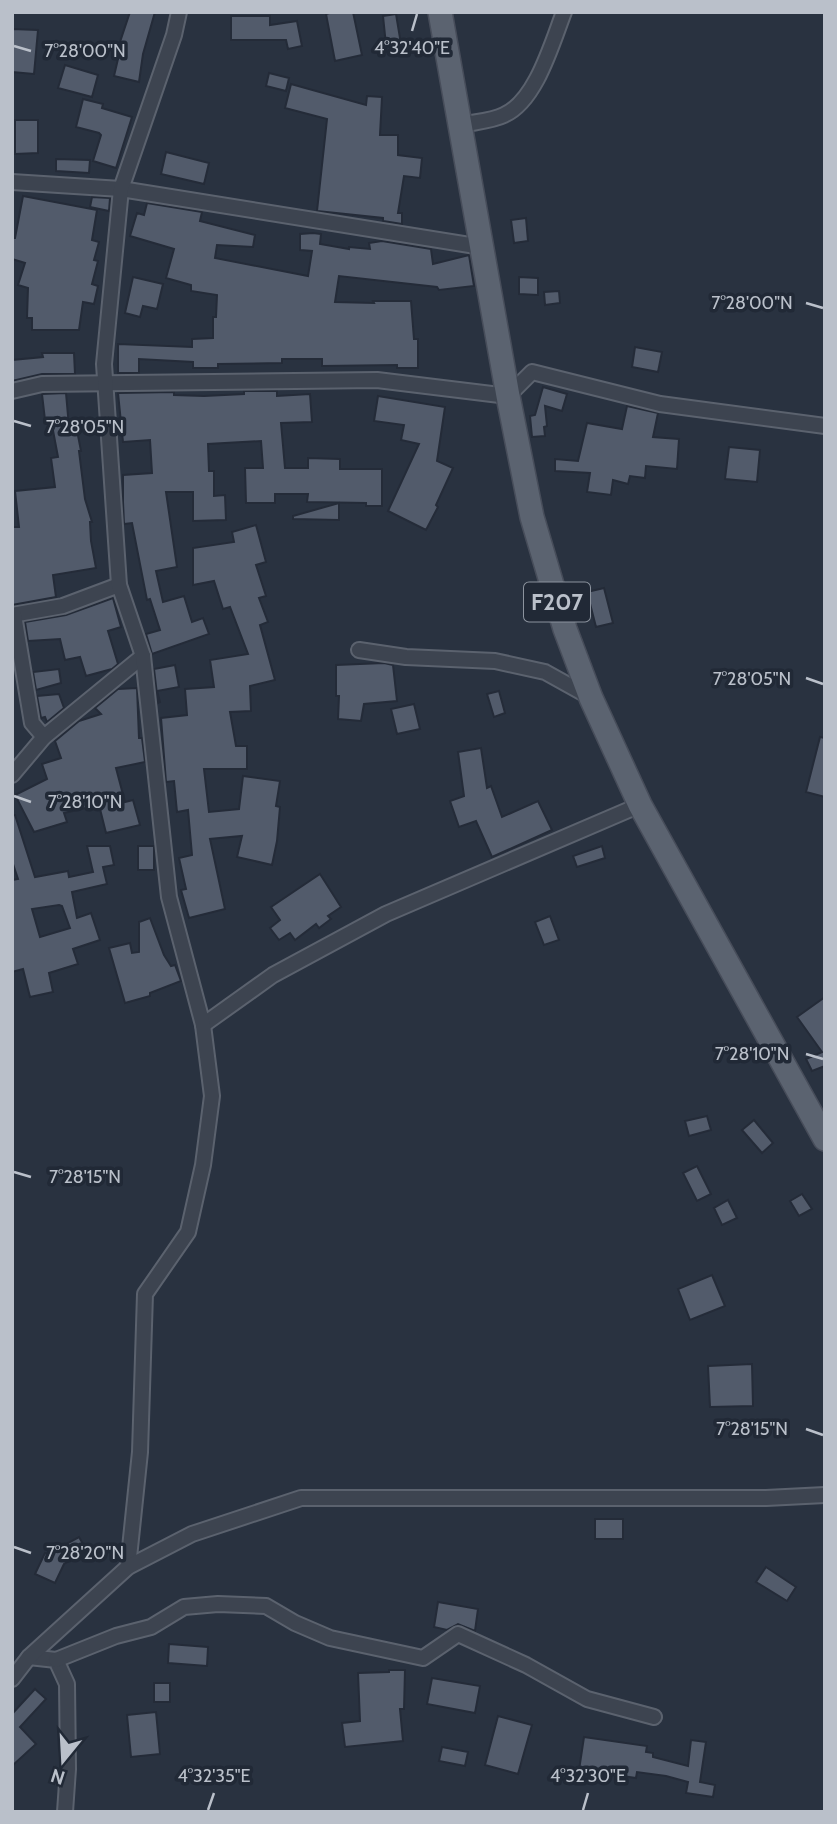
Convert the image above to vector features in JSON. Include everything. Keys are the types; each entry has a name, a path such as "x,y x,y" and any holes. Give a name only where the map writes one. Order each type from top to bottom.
{"main road":[{"name":"F207","path":"440,12 532,517 565,629 591,698 640,805 825,1139"}],"street":[{"path":"128,1567 140,1452 145,1294 188,1232 203,1165 212,1096 203,1025 169,897 143,656 119,585 105,382 106,342 121,189 174,35 179,12"},
{"path":"461,125 504,115 526,99 546,60 564,12"},
{"path":"12,182 121,189 482,247"},
{"path":"12,391 42,384 105,382 377,380 508,396 533,372 660,404 825,426"},
{"path":"44,737 32,723 13,615 63,606 119,585"},
{"path":"359,650 406,657 495,661 545,672 591,698"},
{"path":"12,775 44,737 143,656"},
{"path":"203,1025 273,975 386,914 640,805"},
{"path":"12,1679 29,1657 128,1567 192,1534 301,1498 825,1496"},
{"path":"29,1657 56,1660 116,1636 151,1626 184,1607 218,1604 266,1606 295,1623 330,1638 423,1658 458,1634 526,1665 587,1699 654,1717"},
{"path":"56,1660 67,1684 68,1769 65,1812"}],"building":[{"path":"130,12 155,12 143,54 139,82 114,76 121,46 119,45"},
{"path":"353,12 362,55 335,61 326,14"},
{"path":"396,14 401,44 386,45 383,16"},
{"path":"231,16 270,16 270,25 297,21 302,46 288,49 286,40 231,40"},
{"path":"12,29 38,30 34,74 12,72"},
{"path":"65,65 98,75 92,97 58,88"},
{"path":"269,73 289,78 286,91 266,86"},
{"path":"291,84 366,105 367,96 382,97 380,135 398,135 398,155 422,158 420,178 404,176 398,213 402,213 402,224 383,221 383,218 317,211 327,119 285,108"},
{"path":"83,99 103,104 102,108 132,117 116,168 93,161 101,135 76,127"},
{"path":"15,120 38,120 38,153 15,154"},
{"path":"166,152 209,163 204,184 161,174"},
{"path":"56,159 90,160 89,173 56,171"},
{"path":"23,196 97,210 92,240 99,242 94,260 98,261 92,284 98,286 94,304 83,302 79,330 32,330 32,318 27,318 28,288 18,285 25,263 12,259 12,238 15,238"},
{"path":"92,197 110,198 109,211 90,207"},
{"path":"147,203 202,212 200,221 255,235 253,247 217,245 215,258 308,276 312,251 300,250 300,234 313,233 321,234 320,244 349,249 370,249 369,243 382,241 431,249 433,264 469,255 474,286 439,290 437,287 339,276 335,302 411,301 414,339 418,339 418,368 397,368 397,365 322,366 322,359 282,359 282,363 218,364 218,368 193,368 193,362 139,359 139,373 118,373 118,344 192,347 192,339 213,338 217,295 191,291 191,285 166,278 174,249 130,236 137,213 144,215"},
{"path":"526,218 528,241 514,243 511,220"},
{"path":"133,277 163,284 157,309 143,306 140,317 125,313"},
{"path":"519,277 538,278 538,295 519,294"},
{"path":"559,291 560,303 545,305 544,292"},
{"path":"635,347 662,352 658,372 632,367"},
{"path":"42,353 74,353 75,374 42,374 12,381 12,360 43,357"},
{"path":"543,387 567,394 562,411 545,406 545,436 532,437 530,416 535,415"},
{"path":"244,391 277,391 277,396 310,394 312,422 281,423 285,468 308,468 308,458 340,459 340,469 382,469 382,506 366,506 366,503 307,502 308,494 275,494 275,503 246,503 245,468 263,468 261,441 208,444 209,471 214,471 214,496 225,495 226,520 193,521 193,492 166,492 177,567 156,571 163,602 184,596 192,622 203,618 209,634 152,654 146,634 160,630 150,599 147,600 132,523 124,524 123,502 123,475 152,473 150,440 123,442 118,393 174,392 174,395 204,396 244,394"},
{"path":"66,393 69,427 76,425 81,451 85,499 92,522 91,541 96,568 53,575 56,597 12,605 12,527 19,527 15,491 55,487 51,458 58,457 51,420 45,420 42,394"},
{"path":"378,396 445,407 437,461 453,468 426,530 388,511 419,444 401,440 404,425 374,421"},
{"path":"627,406 658,413 653,437 679,439 677,469 646,466 645,478 630,476 628,484 613,480 611,495 587,492 590,473 555,471 555,459 578,461 587,423 622,429"},
{"path":"729,447 760,450 757,482 725,479"},
{"path":"339,503 339,520 293,519 293,516"},
{"path":"256,525 266,562 256,565 266,596 259,598 268,622 260,625 275,680 250,686 251,711 230,712 236,746 247,746 247,769 204,769 209,812 239,809 243,776 280,781 276,806 280,807 277,841 272,865 237,857 242,836 210,839 225,909 189,918 181,890 186,889 179,858 192,855 188,810 177,812 174,781 166,782 161,718 187,715 185,689 214,687 210,660 248,654 230,607 223,609 214,581 193,585 193,548 234,542 232,532"},
{"path":"604,588 613,623 596,627 587,592"},
{"path":"113,598 121,627 108,631 118,664 112,669 86,676 80,657 65,660 60,639 28,641 25,622 66,615"},
{"path":"175,665 179,687 157,691 158,703 154,669"},
{"path":"336,665 393,665 397,701 364,704 361,721 338,719"},
{"path":"59,669 61,683 36,690 33,672"},
{"path":"137,688 139,738 142,738 145,762 116,768 125,802 133,800 140,825 106,833 99,805 64,813 67,822 34,832 15,795 47,779 42,764 61,758 55,741 79,721 101,714 95,708 118,689"},
{"path":"499,691 505,713 494,717 487,694"},
{"path":"59,694 64,708 47,722 45,717 41,718 37,696"},
{"path":"414,704 420,729 397,734 391,709"},
{"path":"820,737 825,738 825,797 806,792"},
{"path":"481,748 487,788 491,786 502,817 538,801 552,830 492,857 476,821 459,827 450,801 464,796 458,752"},
{"path":"12,815 15,815 35,877 68,871 69,877 93,872 87,846 110,846 114,865 103,867 107,884 72,892 77,918 91,913 100,940 73,949 78,964 49,973 53,992 30,997 23,969 12,972 12,880 18,879 12,861","holes":["62,906 70,928 40,937 32,909"]},
{"path":"138,846 154,846 154,870 138,870"},
{"path":"602,846 605,858 577,867 573,856"},
{"path":"320,874 341,907 328,916 331,919 319,928 316,924 295,940 290,933 279,940 270,928 280,920 271,907"},
{"path":"550,916 559,940 544,945 535,922"},
{"path":"150,918 164,955 171,966 175,965 181,981 150,993 150,996 125,1003 109,948 130,943 132,953 139,952 139,922"},
{"path":"825,997 825,1066 812,1071 806,1059 822,1052 797,1017"},
{"path":"707,1116 711,1130 689,1136 685,1121"},
{"path":"754,1120 773,1143 762,1153 742,1130"},
{"path":"697,1166 711,1194 697,1201 683,1173"},
{"path":"802,1194 812,1209 799,1216 790,1201"},
{"path":"728,1200 737,1218 722,1225 714,1208"},
{"path":"712,1275 725,1306 690,1320 678,1289"},
{"path":"752,1364 753,1406 710,1407 708,1366"},
{"path":"595,1519 623,1519 623,1539 595,1539"},
{"path":"79,1537 87,1551 64,1564 55,1583 35,1574 45,1553 48,1554"},
{"path":"766,1567 796,1587 787,1601 756,1582"},
{"path":"438,1602 478,1609 475,1631 458,1624 447,1630 434,1627"},
{"path":"169,1644 208,1647 207,1666 168,1663"},
{"path":"405,1670 404,1709 400,1709 403,1741 345,1747 342,1723 360,1721 358,1673"},
{"path":"432,1678 480,1686 475,1713 427,1704"},
{"path":"154,1683 170,1683 170,1702 154,1702"},
{"path":"35,1689 46,1699 20,1727 36,1744 12,1766 12,1714"},
{"path":"156,1712 160,1754 131,1757 127,1715"},
{"path":"498,1716 532,1725 518,1774 485,1765"},
{"path":"584,1737 647,1746 646,1752 653,1753 653,1757 688,1766 691,1740 706,1742 700,1782 715,1785 713,1797 686,1793 688,1782 666,1776 637,1772 636,1778 579,1770"},
{"path":"442,1747 468,1752 465,1766 439,1761"}]}
